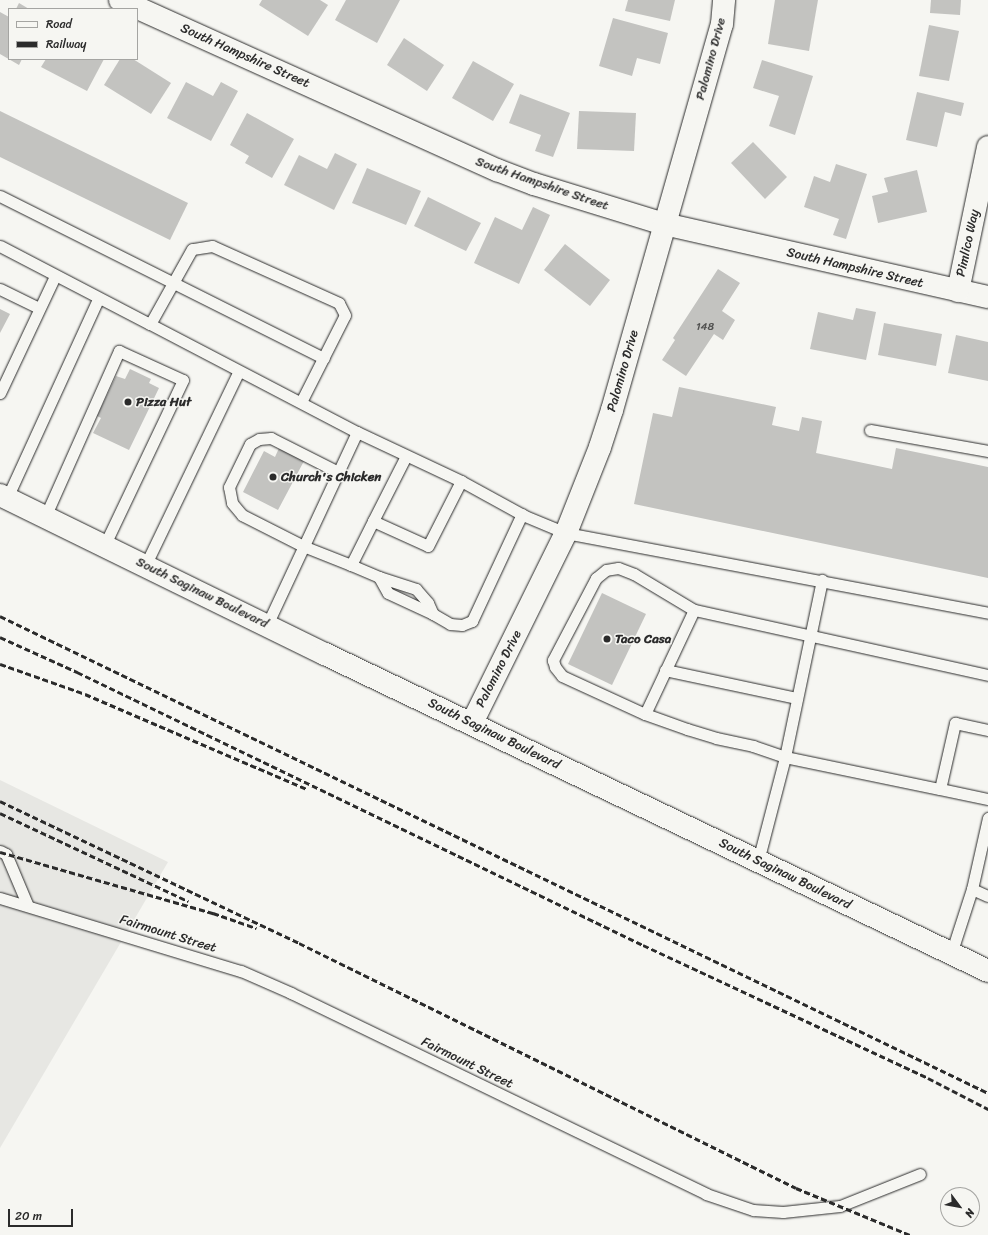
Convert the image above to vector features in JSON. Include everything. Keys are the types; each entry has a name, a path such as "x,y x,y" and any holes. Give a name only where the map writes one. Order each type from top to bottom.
{"street":[{"name":"South Hampshire Street","path":"120,0 138,8"},
{"name":"Palomino Drive","path":"472,723 566,533 600,447 612,410 722,24 724,0"},
{"name":"South Hampshire Street","path":"138,8 497,170 664,224 988,297"},
{"name":"Pimlico Way","path":"958,291 988,147"},
{"name":"South Saginaw Boulevard","path":"4,496 267,625 951,954 988,970"}],"lane":[{"path":"0,196 324,358"},
{"path":"0,246 98,299 150,324 357,432 461,482 522,514 566,533 988,612"},
{"path":"150,324 192,249 212,246 339,302 345,315 301,402"},
{"path":"0,393 38,308 55,276"},
{"path":"0,289 38,308"},
{"path":"4,496 98,299"},
{"path":"45,517 118,351 182,380 104,546"},
{"path":"146,566 238,371"},
{"path":"870,430 988,451"},
{"path":"267,625 357,432"},
{"path":"338,472 271,438 259,439 250,444 229,487 232,503 242,515 303,546 380,577 416,589 428,603 432,614"},
{"path":"351,565 406,456"},
{"path":"373,521 428,546 461,482"},
{"path":"380,577 388,593 450,624 462,625 472,621 522,514"},
{"path":"988,675 694,610 634,574 618,568 606,570 596,578 553,660 555,667 562,676 645,714 716,738 753,746 785,758 988,799"},
{"path":"758,861 785,758 822,580"},
{"path":"645,714 694,610"},
{"path":"665,670 797,698"},
{"path":"940,789 955,723 988,730"},
{"path":"951,954 972,889 988,818"},
{"path":"0,851 6,854 28,906"},
{"path":"972,889 988,896"},
{"name":"Fairmount Street","path":"0,898 241,971 298,996 706,1194 753,1210 783,1212 840,1206 920,1174"}],"shaded area":[{"path":"0,780 168,862 0,1148"}],"building":[{"path":"262,0 320,0 328,5 308,36 259,5"},
{"path":"346,0 400,0 377,43 335,20"},
{"path":"628,0 675,0 670,21 625,11"},
{"path":"775,0 818,0 809,51 768,44"},
{"path":"931,0 961,0 960,15 930,13"},
{"path":"19,3 27,8 16,8"},
{"path":"0,12 8,16 8,59 0,54"},
{"path":"613,18 668,33 660,64 637,58 632,76 599,66"},
{"path":"929,25 959,31 949,81 919,76"},
{"path":"404,38 444,65 427,91 387,65"},
{"path":"10,60 22,60 19,65"},
{"path":"45,60 103,60 87,91 41,67"},
{"path":"119,60 135,60 171,83 151,114 104,85"},
{"path":"762,60 813,76 795,135 769,126 779,96 753,88"},
{"path":"473,61 514,84 493,121 452,98"},
{"path":"186,82 213,96 221,82 238,91 211,141 167,118"},
{"path":"917,92 964,103 961,116 945,112 937,147 906,140"},
{"path":"520,94 570,113 553,157 535,151 541,135 509,123"},
{"path":"0,111 188,203 170,240 0,157"},
{"path":"579,111 636,113 634,151 577,149"},
{"path":"247,113 294,139 272,178 245,163 249,156 230,145"},
{"path":"753,142 787,177 765,199 731,163"},
{"path":"335,153 357,164 334,210 284,185 299,155 327,169"},
{"path":"836,164 867,174 846,239 833,235 839,219 804,207 814,176 830,182"},
{"path":"367,168 421,191 406,225 352,203"},
{"path":"917,170 927,212 878,223 872,196 888,192 884,178"},
{"path":"428,197 481,223 466,251 414,226"},
{"path":"533,207 550,215 519,284 474,263 495,217 522,230"},
{"path":"565,244 610,280 590,306 544,270"},
{"path":"718,269 740,283 722,311 735,320 723,340 714,334 686,376 662,360 675,340 673,338"},
{"path":"856,308 876,312 866,360 810,349 818,312 853,320"},
{"path":"0,309 10,314 0,333"},
{"path":"884,323 942,334 936,366 878,355"},
{"path":"956,335 988,342 988,381 948,373"},
{"name":"Pizza Hut","path":"130,369 151,379 149,383 159,388 129,450 93,433 101,418 97,416 116,376 125,379"},
{"path":"679,387 776,407 772,425 799,431 802,417 822,421 816,453 892,469 896,448 988,467 988,578 634,504 653,413 672,417"},
{"name":"Church's Chicken","path":"279,448 304,461 278,510 243,492 264,451 275,457"},
{"name":"Taco Casa","path":"602,593 646,614 612,685 568,664"}],"railway":[{"path":"0,616 988,1093"},
{"path":"0,637 77,672 643,945 928,1078 988,1109"},
{"path":"0,664 85,694 307,789"},
{"path":"0,801 299,943 796,1188 910,1235"},
{"path":"0,813 188,901"},
{"path":"0,852 213,913 256,928"}],"place":[{"name":"Pizza Hut","path":"128,402"},
{"name":"Church's Chicken","path":"273,477"},
{"name":"Taco Casa","path":"607,639"}]}
